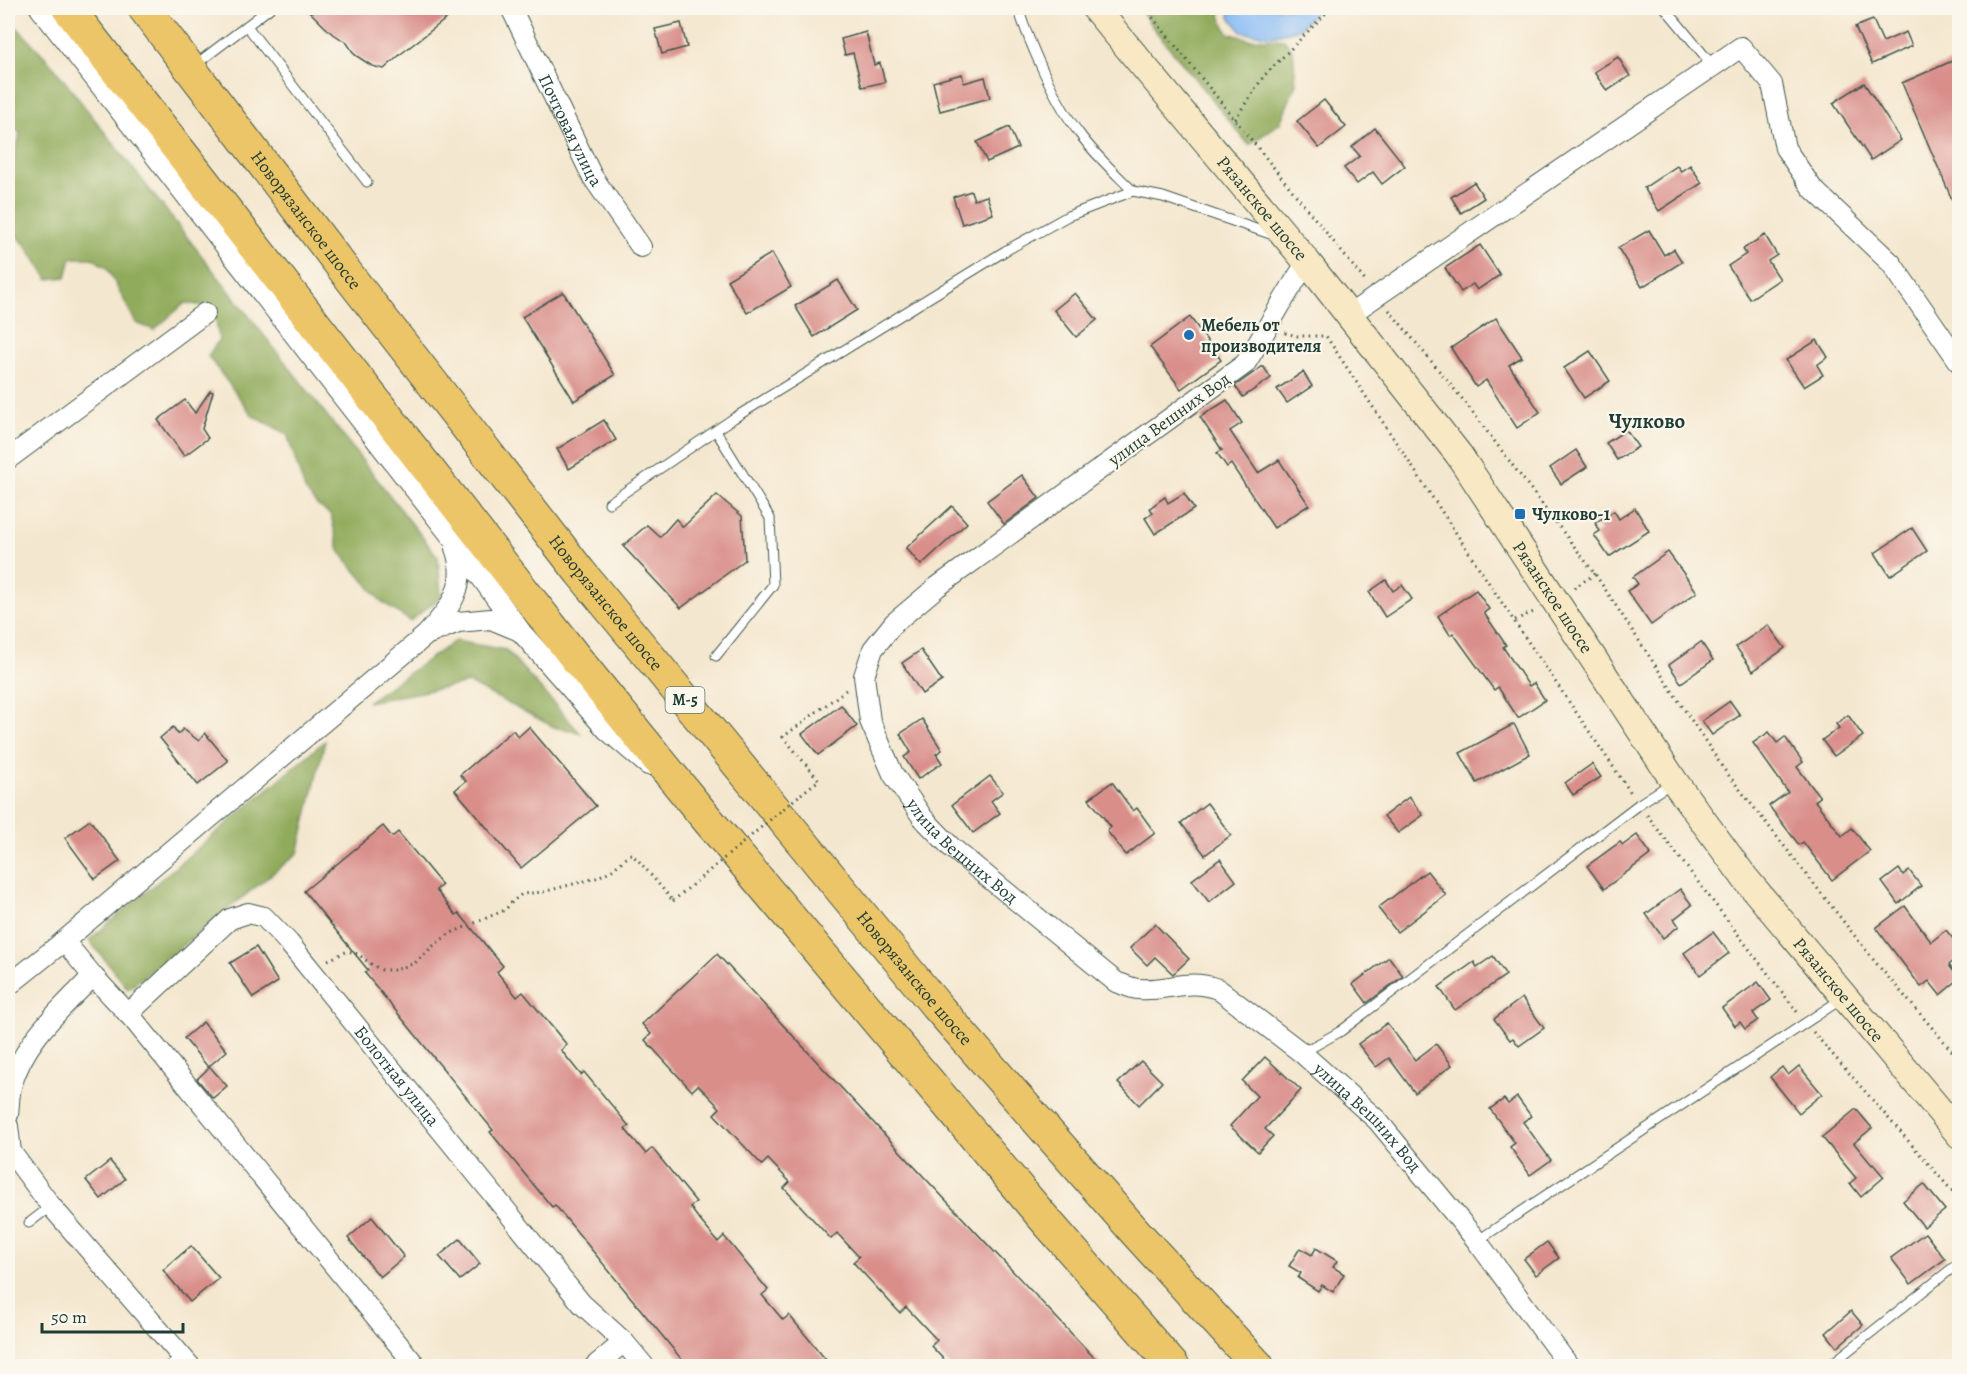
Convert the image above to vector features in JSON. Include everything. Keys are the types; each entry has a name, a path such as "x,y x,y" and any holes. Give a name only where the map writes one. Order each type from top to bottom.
{"highway":[{"path":"68,8 567,648 697,807 1048,1224 1173,1366"},
{"name":"Новорязанское шоссе","path":"144,8 572,563 935,1004 1138,1235 1258,1366"}],"main road":[{"name":"Рязанское шоссе","path":"1095,8 1307,262 1459,456 1674,781 1744,878 1959,1135"}],"street":[{"path":"40,8 451,536 521,632 608,730 697,807"},
{"name":"Почтовая улица","path":"511,8 592,176 641,247"},
{"path":"1349,315 1741,47 1772,84 1785,148 1812,188 1892,263 1959,363"},
{"name":"улица Вешних Вод","path":"1307,262 1245,364 937,587 903,616 873,649 864,676 870,721 893,774 923,818 951,848 1116,982 1137,989 1191,983 1218,989 1302,1053 1377,1120 1477,1240 1569,1366"},
{"path":"8,459 205,313"},
{"path":"8,986 426,635 448,610 459,587 461,563 451,536"},
{"path":"426,635 459,622 491,619 521,632"},
{"name":"Болотная улица","path":"128,1014 230,919 248,912 264,917 305,963 582,1304 624,1342 644,1366"},
{"path":"64,941 128,1014 416,1366"},
{"path":"8,1115 12,1086 35,1037 93,976"},
{"path":"8,1126 11,1152 51,1206 180,1363"},
{"path":"595,1366 624,1342"}],"lane":[{"path":"191,69 270,8"},
{"path":"1018,8 1056,96 1078,133 1132,190 1163,197 1289,241"},
{"path":"1665,8 1713,67"},
{"path":"247,26 367,182"},
{"path":"609,503 716,431 1005,251 1068,216 1132,190"},
{"path":"716,431 770,518 773,585 716,656"},
{"path":"1302,1053 1341,1031 1639,804 1674,781"},
{"path":"1477,1240 1843,998"},
{"path":"29,1223 51,1206"},
{"path":"1829,1366 1959,1262"}],"path":[{"path":"1145,8 1464,401 1595,574 1723,768 1876,963 1959,1060"},
{"path":"1235,119 1264,76 1331,8"},
{"path":"1267,329 1298,336 1326,336 1514,621 1639,804 1805,1023 1959,1200"},
{"path":"1573,589 1595,574"},
{"path":"1514,621 1540,609"},
{"path":"305,963 328,960 348,951 358,954 382,970 395,970 415,963 449,934 505,910 522,894 543,892 596,879 612,870 631,854 673,901 819,780 783,737 864,676"}],"green space":[{"path":"1140,8 1223,8 1220,16 1228,33 1248,39 1284,39 1293,51 1296,84 1280,123 1249,145 1151,25"},
{"path":"8,18 48,60 438,557 441,597 410,621 381,601 339,551 331,515 317,505 305,490 287,434 253,416 208,356 219,340 216,321 205,306 185,303 154,330 136,323 107,268 92,258 71,258 66,277 48,279 25,244 8,228 8,161 15,155 20,134 8,118"},
{"path":"455,641 506,650 580,733 554,727 469,683 367,702"},
{"path":"325,741 298,853 128,989 89,940"}],"water":[{"path":"1229,8 1319,8 1299,29 1272,36 1242,32 1230,17"}],"building":[{"path":"306,8 460,8 384,69 372,66 355,55 347,43 329,31"},
{"path":"1873,20 1883,42 1906,32 1912,46 1872,64 1855,27"},
{"path":"681,23 687,47 662,54 655,29"},
{"path":"866,32 874,65 880,63 885,82 862,87 853,53 845,55 841,39"},
{"path":"1618,57 1630,76 1607,91 1594,72"},
{"path":"1959,58 1959,216 1902,83"},
{"path":"962,74 964,83 985,77 990,98 940,111 933,82"},
{"path":"1864,83 1901,140 1871,160 1833,103"},
{"path":"1324,100 1346,127 1319,148 1297,121"},
{"path":"1009,127 1018,148 987,162 977,142"},
{"path":"1375,128 1405,166 1382,184 1373,172 1357,184 1344,168 1360,156 1352,147"},
{"path":"1690,165 1702,183 1659,211 1644,188 1677,166 1681,171"},
{"path":"1474,182 1484,198 1461,213 1451,197"},
{"path":"971,191 974,200 987,196 993,214 962,224 953,197"},
{"path":"1649,230 1664,255 1674,249 1682,262 1642,287 1618,248"},
{"path":"1765,235 1777,255 1768,261 1780,279 1750,299 1728,266 1746,254 1743,249"},
{"path":"1480,245 1500,275 1477,290 1473,284 1461,292 1445,268"},
{"path":"772,253 791,287 747,313 727,280"},
{"path":"838,280 857,310 814,337 795,306"},
{"path":"563,292 615,375 574,401 522,317"},
{"path":"1075,293 1097,320 1076,337 1054,310"},
{"path":"1190,317 1221,360 1181,389 1150,347"},
{"path":"1496,318 1522,357 1509,365 1540,412 1517,428 1486,380 1476,387 1451,348"},
{"path":"1817,340 1828,357 1817,365 1823,375 1804,387 1786,360"},
{"path":"1590,351 1610,381 1584,398 1564,368"},
{"path":"1263,366 1271,378 1243,397 1235,386"},
{"path":"1303,372 1312,386 1287,403 1277,389"},
{"path":"210,391 213,392 202,429 208,438 184,456 158,420 185,400 195,413"},
{"path":"1227,400 1242,423 1230,431 1258,473 1279,460 1309,505 1274,528 1231,464 1227,467 1217,453 1222,450 1200,417"},
{"path":"604,420 616,440 569,469 557,449"},
{"path":"1626,430 1638,447 1617,460 1606,443"},
{"path":"1576,450 1587,467 1561,484 1550,468"},
{"path":"1022,475 1039,498 1004,524 987,501"},
{"path":"1184,493 1194,509 1155,534 1145,518 1153,513 1150,508 1165,497 1168,503"},
{"path":"717,495 742,516 745,560 681,608 623,546 647,525 660,537 676,519 683,527"},
{"path":"952,506 967,523 921,565 906,548"},
{"path":"1635,508 1649,531 1609,557 1594,535 1600,531 1595,523 1614,511 1619,519"},
{"path":"1912,528 1927,551 1890,576 1875,553"},
{"path":"1668,552 1697,592 1651,625 1627,591 1638,584 1633,577"},
{"path":"1386,580 1393,591 1402,585 1412,599 1385,617 1369,592"},
{"path":"1476,590 1489,609 1484,613 1506,645 1503,647 1529,686 1534,683 1545,700 1518,718 1498,687 1494,690 1453,633 1450,635 1438,616"},
{"path":"1768,625 1785,648 1753,671 1736,647"},
{"path":"1701,642 1713,660 1681,683 1669,665"},
{"path":"921,650 942,681 922,694 902,663"},
{"path":"1730,701 1740,715 1712,735 1702,721"},
{"path":"841,705 857,726 818,755 802,734"},
{"path":"1848,715 1863,736 1834,756 1822,740 1839,728 1836,724"},
{"path":"922,719 942,750 936,754 942,763 918,779 904,757 911,752 900,734"},
{"path":"1514,724 1530,754 1477,783 1460,753"},
{"path":"173,727 178,734 183,729 199,741 205,733 228,761 198,785 160,738"},
{"path":"529,727 596,806 521,868 455,790 466,781 460,775 513,730 518,737"},
{"path":"1769,732 1777,743 1785,737 1803,762 1797,767 1820,797 1815,801 1842,836 1852,828 1870,851 1832,880 1803,842 1799,845 1769,806 1788,792 1753,743"},
{"path":"1592,764 1601,777 1573,795 1565,783"},
{"path":"990,776 1003,792 991,801 1000,813 973,833 952,805"},
{"path":"1112,782 1133,811 1137,808 1155,833 1126,855 1107,831 1111,827 1089,799"},
{"path":"1409,797 1423,815 1398,833 1384,816"},
{"path":"1207,803 1231,835 1205,855 1181,823"},
{"path":"90,820 120,861 95,879 65,838"},
{"path":"383,826 392,837 398,832 442,885 436,890 456,915 459,913 503,966 497,972 517,997 523,992 567,1045 561,1050 581,1075 584,1072 629,1126 625,1129 646,1154 652,1148 696,1202 690,1207 698,1218 718,1242 724,1236 768,1290 762,1295 783,1320 789,1315 831,1366 687,1366 555,1205 552,1207 490,1132 493,1130 365,973 368,970 304,891"},
{"path":"1637,835 1651,854 1604,889 1587,866 1620,842 1623,845"},
{"path":"1220,859 1236,881 1209,902 1192,880"},
{"path":"1899,869 1903,875 1909,870 1921,886 1898,904 1882,882"},
{"path":"1427,871 1446,895 1397,932 1378,908"},
{"path":"1680,889 1692,905 1674,919 1679,926 1663,938 1646,914"},
{"path":"1905,906 1931,942 1946,930 1959,946 1959,956 1949,965 1959,979 1940,995 1929,981 1921,987 1876,928"},
{"path":"1155,924 1189,959 1173,974 1155,957 1147,965 1130,948"},
{"path":"1713,932 1729,953 1700,975 1684,953"},
{"path":"256,947 278,982 253,998 230,963"},
{"path":"717,954 1102,1366 950,1366 931,1346 937,1340 906,1307 900,1313 853,1262 859,1257 837,1233 831,1239 784,1188 790,1182 768,1159 762,1165 714,1114 720,1108 698,1085 692,1091 645,1040 651,1034 642,1024"},
{"path":"1493,956 1506,975 1455,1010 1439,987 1474,962 1477,967"},
{"path":"1389,957 1403,976 1367,1003 1353,984"},
{"path":"1758,982 1771,1000 1753,1013 1758,1020 1745,1029 1740,1022 1735,1026 1722,1008"},
{"path":"1522,998 1544,1028 1519,1046 1513,1038 1510,1040 1494,1019"},
{"path":"203,1022 227,1051 208,1067 184,1038"},
{"path":"1387,1023 1415,1060 1436,1044 1452,1065 1415,1093 1389,1058 1376,1067 1358,1044"},
{"path":"1265,1057 1301,1090 1265,1129 1273,1136 1258,1152 1230,1126 1257,1096 1242,1081"},
{"path":"1141,1061 1162,1082 1139,1105 1118,1083"},
{"path":"1799,1066 1822,1094 1799,1113 1770,1077 1782,1067 1788,1075"},
{"path":"210,1067 227,1086 213,1098 197,1079"},
{"path":"1517,1097 1531,1116 1523,1122 1551,1160 1530,1175 1510,1147 1515,1143 1490,1109 1504,1099 1508,1104"},
{"path":"1856,1109 1872,1128 1854,1143 1884,1177 1861,1197 1850,1183 1856,1178 1822,1137"},
{"path":"110,1161 125,1179 101,1199 86,1180"},
{"path":"1924,1184 1945,1210 1924,1227 1903,1201"},
{"path":"372,1217 404,1257 380,1277 348,1238"},
{"path":"1925,1233 1945,1259 1911,1284 1891,1258"},
{"path":"460,1239 480,1264 460,1280 439,1256"},
{"path":"1547,1242 1559,1258 1536,1275 1524,1259"},
{"path":"191,1246 219,1278 190,1302 163,1270"},
{"path":"1300,1248 1312,1255 1316,1248 1337,1261 1333,1267 1344,1274 1333,1292 1322,1285 1318,1291 1298,1278 1301,1273 1289,1266"},
{"path":"1851,1311 1863,1325 1837,1347 1826,1333"}],"place":[{"name":"Мебель от производителя","path":"1189,335"},
{"name":"Чулково-1","path":"1520,514"}],"district":[{"name":"Чулково","path":"1647,421"}]}
